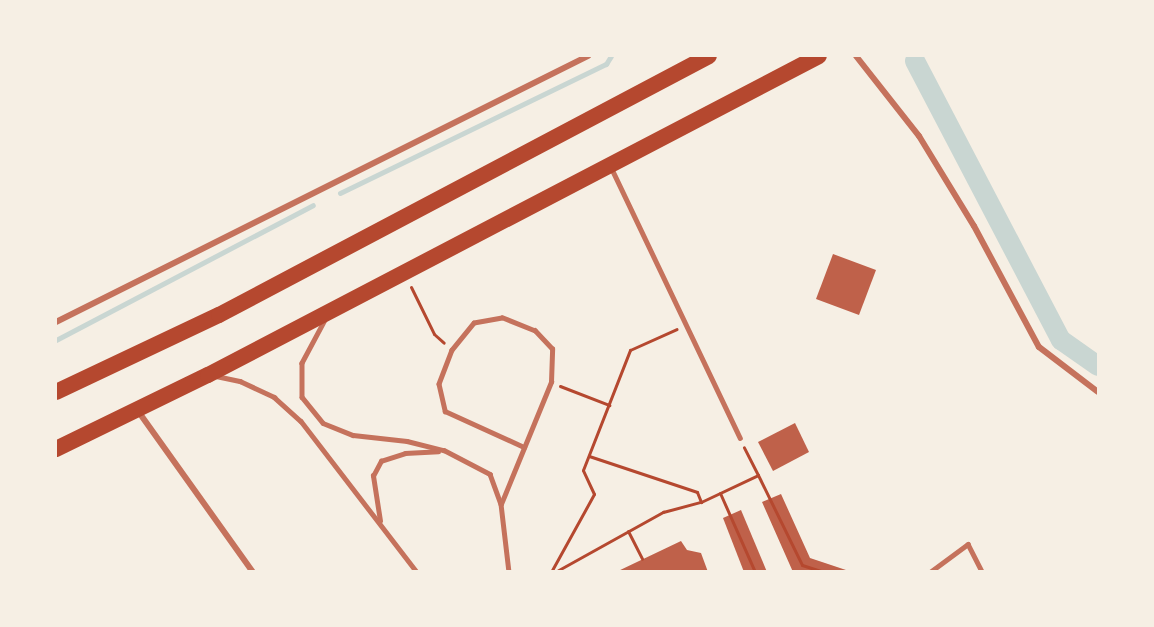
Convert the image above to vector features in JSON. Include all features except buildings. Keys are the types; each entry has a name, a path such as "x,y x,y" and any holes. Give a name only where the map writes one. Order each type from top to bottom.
{"highway":[{"path":"56,392 219,315 709,56"},
{"path":"56,449 208,375 819,56"}],"street":[{"path":"56,322 588,56"},
{"path":"856,56 919,136 974,226 1039,347 1098,392"},
{"path":"137,411 253,572"}],"lane":[{"path":"610,165 684,326 740,438"},
{"path":"330,311 302,363 302,397 323,423 353,435 407,441 444,450 490,474 501,504 509,572"},
{"path":"501,504 551,382 552,349 535,331 502,318 474,323 452,350 439,384 445,411 524,447"},
{"path":"208,375 240,381 274,397 301,421 417,572"},
{"path":"381,524 374,476 381,461 405,453 444,450"},
{"path":"930,572 968,544 982,572"}],"path":[{"path":"404,272 434,334 452,350"},
{"path":"553,572 594,494 583,470 630,350 684,326"},
{"path":"551,382 609,405"},
{"path":"740,438 802,565 823,572"},
{"path":"589,456 697,492 701,502"},
{"path":"553,572 663,512 701,502 758,475"},
{"path":"720,493 755,572"},
{"path":"628,531 642,560"}],"waterway":[{"path":"340,193 606,64 611,56"},
{"path":"915,61 1061,340 1098,366"},
{"path":"56,340 313,205"}]}
